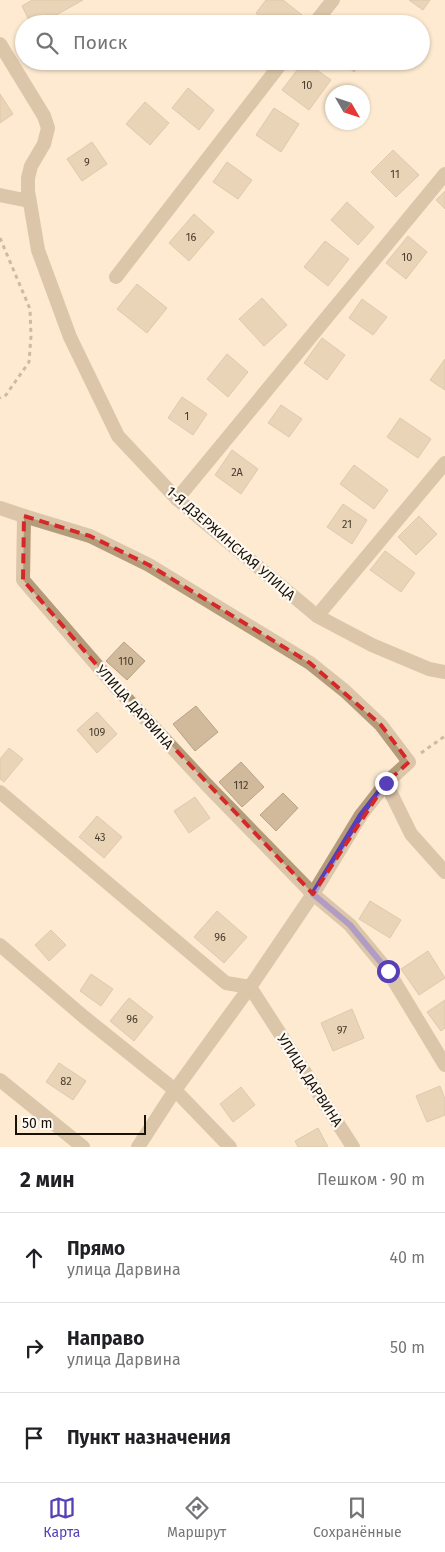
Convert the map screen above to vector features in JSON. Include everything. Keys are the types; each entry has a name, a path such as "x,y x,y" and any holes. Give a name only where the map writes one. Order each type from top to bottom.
{"street":[{"path":"321,15 333,0"},
{"name":"1-Я ДЗЕРЖИНСКАЯ УЛИЦА","path":"0,44 15,69"},
{"name":"1-Я ДЗЕРЖИНСКАЯ УЛИЦА","path":"16,70 44,116 48,128 44,144 28,178 38,250 70,337 118,436 177,499 317,616 372,645 429,669 445,672"},
{"path":"116,277 276,70"},
{"path":"177,499 445,174"},
{"path":"0,195 30,201"},
{"path":"317,616 445,463"},
{"path":"0,508 90,536 149,565 310,663 345,691 381,725 409,762 386,783 361,815 313,894 250,987 175,1090 138,1147"},
{"name":"УЛИЦА ДАРВИНА","path":"24,516 23,580 127,699 206,784 313,894 350,925 388,971 445,1065"},
{"path":"386,783 411,834 445,872"},
{"path":"0,792 226,983 250,987"},
{"path":"0,945 84,1017 175,1090 230,1147"},
{"name":"УЛИЦА ДАРВИНА","path":"250,987 353,1147"},
{"path":"0,1080 83,1147"}],"path":[{"path":"0,238 30,309 32,336 29,362 6,395 0,398"},
{"path":"409,762 445,736"}],"highlighted area":[{"path":"24,516 90,536 149,565 310,663 381,725 409,762 386,783 313,894 114,685 23,580"}],"building":[{"path":"32,0 83,0 56,15 26,15 22,6"},
{"path":"266,0 283,0 302,15 258,15 256,13"},
{"path":"409,0 430,0 423,10"},
{"path":"297,70 317,70 331,80 325,85 325,88 309,110 282,90"},
{"path":"188,88 214,110 199,130 172,108"},
{"path":"0,94 13,114 0,123"},
{"path":"145,102 169,123 150,145 126,124"},
{"path":"274,108 299,124 281,152 256,135"},
{"path":"92,142 107,164 82,181 67,159"},
{"path":"393,150 419,175 396,197 371,172"},
{"path":"227,162 252,180 238,199 213,182"},
{"path":"445,191 445,209 436,200"},
{"path":"347,202 374,227 358,245 331,220"},
{"path":"194,214 214,232 189,261 169,243"},
{"path":"408,236 427,252 406,279 386,263"},
{"path":"325,241 349,259 328,286 304,267"},
{"path":"137,284 167,308 147,333 117,309"},
{"path":"262,298 287,325 264,346 239,319"},
{"path":"362,299 387,317 373,335 349,318"},
{"path":"322,338 345,355 327,380 304,363"},
{"path":"227,354 248,372 228,397 207,379"},
{"path":"445,359 445,390 430,380"},
{"path":"182,397 207,414 193,435 168,418"},
{"path":"281,405 302,419 289,437 268,423"},
{"path":"400,418 431,439 418,458 387,437"},
{"path":"232,450 258,469 241,494 215,475"},
{"path":"354,465 388,490 374,509 340,484"},
{"path":"343,504 367,520 352,544 327,527"},
{"path":"419,516 437,534 416,555 398,537"},
{"path":"385,551 415,573 401,592 370,570"},
{"path":"124,642 145,661 127,680 106,661"},
{"path":"196,706 218,732 195,751 173,724"},
{"path":"97,712 117,734 97,753 77,730"},
{"path":"9,748 23,759 4,782 0,779 0,759"},
{"path":"241,762 264,787 242,807 219,782"},
{"path":"283,793 298,808 276,831 260,815"},
{"path":"195,797 210,818 189,833 174,811"},
{"path":"97,816 122,837 104,858 79,837"},
{"path":"370,901 401,920 390,938 359,919"},
{"path":"217,911 247,937 224,963 194,937"},
{"path":"51,930 66,945 49,961 35,945"},
{"path":"428,951 445,978 419,995 401,969"},
{"path":"91,974 113,989 101,1006 80,991"},
{"path":"129,998 153,1017 134,1041 110,1021"},
{"path":"445,1000 445,1028 441,1031 427,1012"},
{"path":"352,1009 364,1038 333,1051 321,1023"},
{"path":"59,1063 86,1081 73,1100 46,1082"},
{"path":"440,1086 445,1099 445,1115 427,1122 416,1096"},
{"path":"241,1087 255,1105 233,1122 220,1104"},
{"path":"318,1128 328,1147 298,1147 295,1141"}],"route":[{"path":"386,783 361,815 313,894 350,925 388,971"}]}
